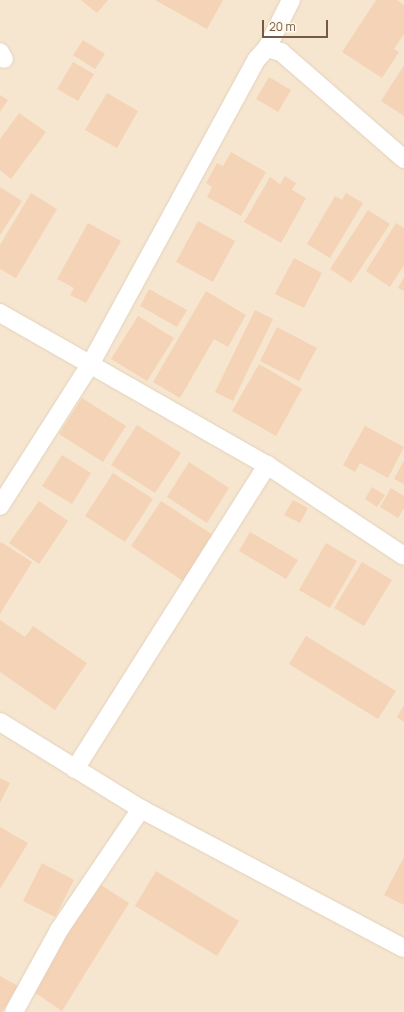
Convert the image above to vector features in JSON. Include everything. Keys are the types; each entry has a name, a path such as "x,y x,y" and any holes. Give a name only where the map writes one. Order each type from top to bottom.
{"street":[{"path":"0,506 91,363 257,58 267,48 291,0"},
{"path":"267,48 281,52 404,159"},
{"path":"0,313 91,363 267,465 404,556"},
{"path":"74,769 267,465"},
{"path":"0,722 141,809 404,948"},
{"path":"14,1012 58,930 141,809"}],"shaded area":[{"path":"0,0 404,0 404,1012 0,1012"}],"building":[{"path":"81,0 108,0 97,13"},
{"path":"155,0 223,0 207,29"},
{"path":"376,0 397,0 404,5 404,34 394,49 399,52 382,78 342,52"},
{"path":"83,40 105,54 95,69 73,55"},
{"path":"73,62 94,74 78,101 57,89"},
{"path":"404,65 404,116 381,101"},
{"path":"269,77 291,90 278,112 256,99"},
{"path":"107,93 138,111 117,148 85,130"},
{"path":"0,95 8,100 0,112"},
{"path":"19,113 46,132 11,179 0,170 0,139"},
{"path":"231,152 266,172 241,216 207,197 212,187 206,183 217,163 223,166"},
{"path":"285,176 296,183 292,190 306,198 281,243 244,222 270,177 280,184"},
{"path":"0,187 22,201 0,235"},
{"path":"31,193 57,209 16,278 0,269 0,245"},
{"path":"346,193 363,203 330,258 307,244 335,196 342,200"},
{"path":"368,210 390,224 351,283 330,269"},
{"path":"198,221 235,241 213,282 176,262"},
{"path":"88,223 121,241 86,303 70,295 74,288 57,279"},
{"path":"396,223 404,228 404,265 390,287 366,271"},
{"path":"294,258 322,273 304,308 275,294"},
{"path":"404,277 404,291 398,288"},
{"path":"149,289 187,310 177,327 140,306"},
{"path":"206,291 246,315 228,347 214,339 180,398 153,382"},
{"path":"255,310 273,319 233,401 215,392"},
{"path":"138,316 174,338 147,381 111,359"},
{"path":"277,327 317,348 299,381 260,361"},
{"path":"259,364 302,389 276,436 232,411"},
{"path":"82,398 126,426 103,462 59,434"},
{"path":"137,425 181,453 155,493 111,465"},
{"path":"365,426 404,447 388,478 360,463 355,472 343,465"},
{"path":"62,455 91,473 72,504 42,486"},
{"path":"404,460 404,484 394,479"},
{"path":"189,462 229,488 207,523 167,497"},
{"path":"113,473 153,499 125,542 85,516"},
{"path":"372,487 385,495 377,507 365,499"},
{"path":"391,488 404,496 404,508 398,518 380,507"},
{"path":"293,500 308,508 300,523 284,515"},
{"path":"39,501 68,521 39,564 9,543"},
{"path":"161,501 213,535 183,581 131,546"},
{"path":"250,532 298,560 286,579 239,551"},
{"path":"1,542 32,562 0,614 0,544"},
{"path":"326,543 357,561 330,608 299,590"},
{"path":"362,562 392,580 364,626 334,608"},
{"path":"0,620 25,637 33,626 87,663 55,710 0,672"},
{"path":"306,636 396,691 378,719 289,664"},
{"path":"404,705 404,722 397,717"},
{"path":"0,778 10,783 0,803"},
{"path":"0,827 28,843 0,889"},
{"path":"404,857 404,905 384,895"},
{"path":"42,863 74,880 55,917 23,901"},
{"path":"156,871 239,921 217,956 135,906"},
{"path":"98,883 129,903 62,1011 31,990"},
{"path":"0,976 18,986 2,1012 0,1012"}]}
